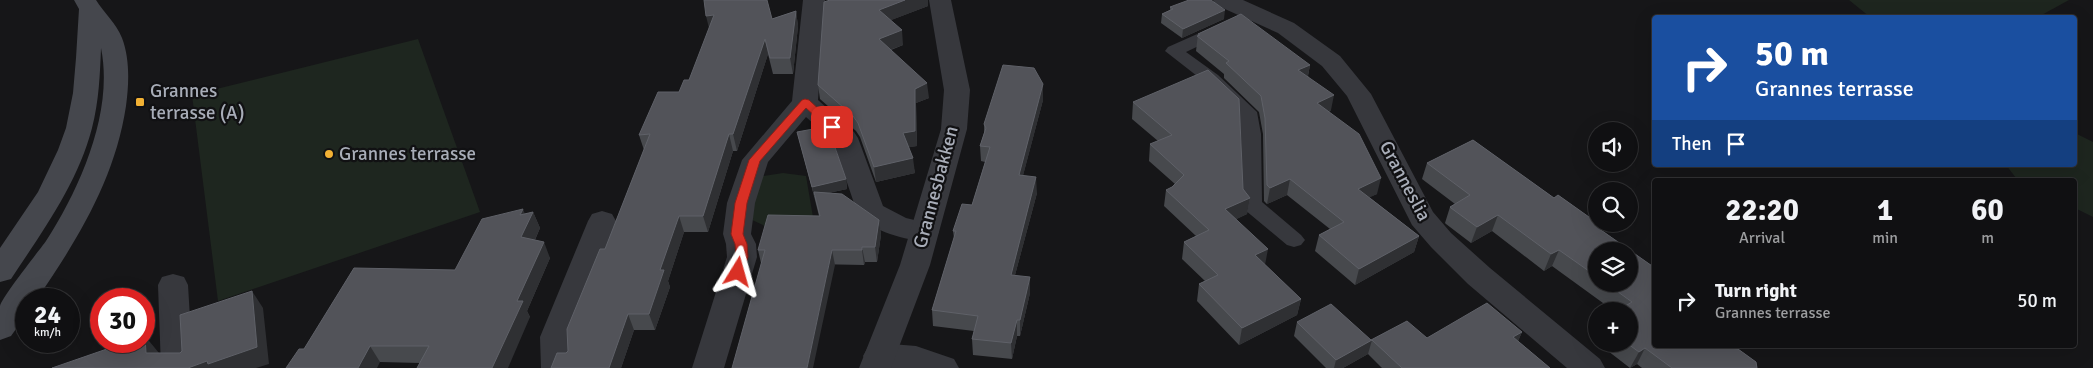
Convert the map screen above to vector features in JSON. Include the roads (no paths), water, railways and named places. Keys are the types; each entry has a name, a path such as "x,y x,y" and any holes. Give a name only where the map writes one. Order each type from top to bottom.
{"main road":[{"path":"0,271 52,192 79,126 86,90 88,5"},
{"path":"0,328 70,226 95,178 109,138 116,83 114,57 110,37 88,5"}],"street":[{"path":"708,368 742,257 741,244 737,234 741,203 752,168 755,160 805,102 814,0"},
{"name":"Grannesbakken","path":"877,362 915,265 954,129 957,90 940,0"},
{"name":"Granneslia","path":"1224,0 1286,28 1331,61 1358,94 1422,218 1441,240 1479,276 1590,368"},
{"path":"805,102 845,138 871,212 898,226 925,232"},
{"path":"556,368 558,358 556,338 602,221"},
{"path":"173,285 177,368"},
{"path":"877,362 916,359 943,368"}],"lane":[{"path":"1254,12 1174,51 1212,79 1248,112 1251,134 1252,205 1294,240"}],"place":[{"name":"Grannes terrasse (A)","path":"140,102"},
{"name":"Grannes terrasse","path":"329,154"}]}
